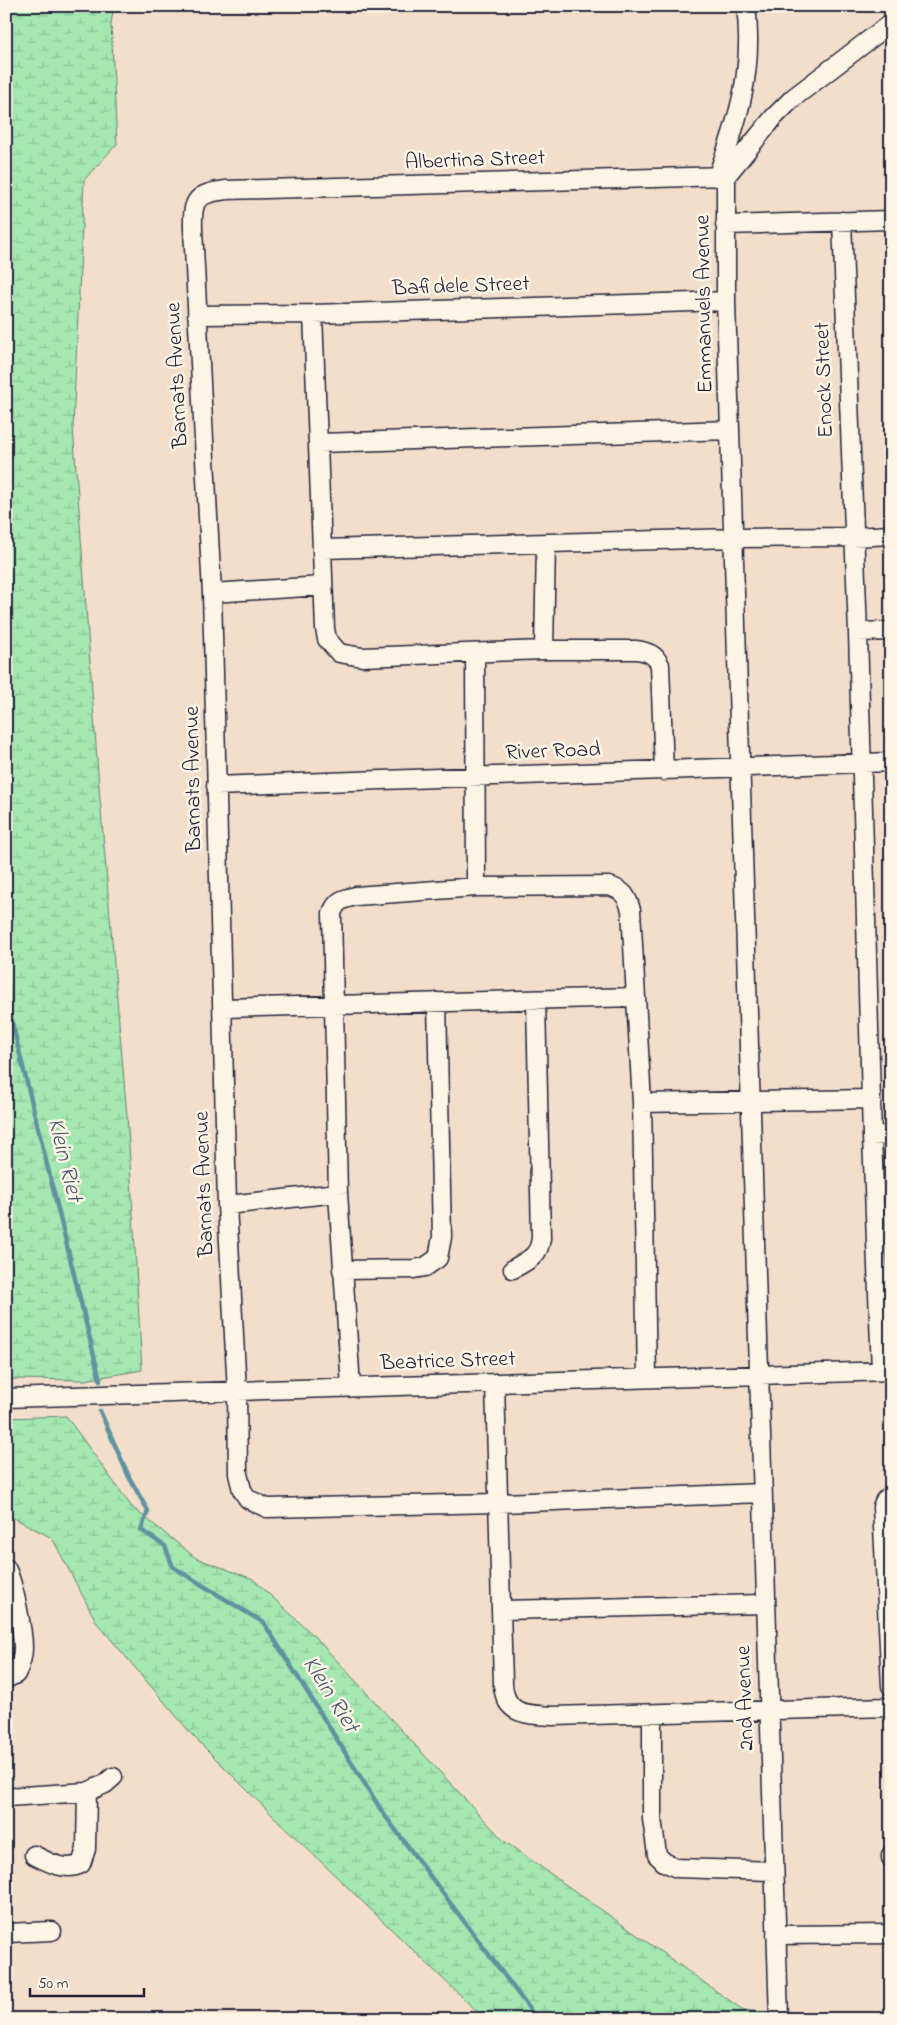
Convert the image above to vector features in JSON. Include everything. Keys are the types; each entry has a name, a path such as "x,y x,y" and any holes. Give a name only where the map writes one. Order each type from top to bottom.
{"street":[{"name":"Emmanuels Avenue","path":"740,768 725,225 721,176 736,124 748,61 746,6"},
{"path":"721,176 793,98 891,23"},
{"name":"Albertina Street","path":"226,190 721,176"},
{"name":"Barnats Avenue","path":"226,190 209,192 200,196 192,209 212,593 227,1205 237,1391 238,1474 245,1495 248,1500 267,1508 499,1503 762,1493"},
{"path":"725,225 891,220"},
{"name":"Enock Street","path":"842,221 852,537 858,632 860,764 872,1136 884,1253 886,1371"},
{"name":"Bafidele Street","path":"197,315 313,314 726,301"},
{"path":"313,314 319,443 322,586 327,639 339,653 362,657 544,650 637,650 653,655 660,665 664,771"},
{"path":"319,443 730,430"},
{"path":"322,549 891,535"},
{"path":"544,650 546,542"},
{"path":"212,593 322,586"},
{"path":"858,632 891,631"},
{"path":"475,653 476,887"},
{"name":"River Road","path":"216,786 891,762"},
{"name":"2nd Avenue","path":"740,768 779,2019"},
{"path":"351,1387 338,1193 332,913 336,904 342,899 372,894 476,887 599,885 609,886 623,892 627,898 631,910 642,1103 647,1378"},
{"path":"222,1008 636,998"},
{"path":"513,1269 531,1260 536,1255 541,1238 536,1000"},
{"path":"342,1270 414,1269 425,1267 438,1258 442,1237 437,1002"},
{"path":"642,1103 871,1098"},
{"path":"872,1136 891,1135"},
{"path":"227,1205 338,1193"},
{"name":"Beatrice Street","path":"6,1398 886,1371"},
{"path":"495,1383 503,1695 508,1705 524,1714 552,1716 891,1707"},
{"path":"891,1495 885,1500 882,1507 891,1686"},
{"path":"6,1568 18,1614 23,1648 21,1662 16,1674 6,1679"},
{"path":"502,1610 765,1604"},
{"path":"652,1714 652,1819 657,1855 664,1862 677,1868 774,1871"},
{"path":"6,1797 87,1792 106,1784 113,1777"},
{"path":"34,1855 60,1866 73,1867 81,1864 86,1849 87,1792"},
{"path":"6,1933 52,1931"},
{"path":"776,1935 891,1934"}],"green space":[{"path":"6,6 114,6 111,23 117,144 84,180 73,427 99,787 128,1128 142,1370 85,1380 6,1379"},
{"path":"66,1416 132,1507 196,1558 253,1579 313,1635 504,1841 743,2010 837,2019 485,2019 272,1815 194,1737 97,1623 52,1538 6,1514 6,1489 9,1480 6,1478 6,1418"}],"waterway":[{"name":"Klein Riet","path":"6,947 10,1014 100,1380"},
{"name":"Klein Riet","path":"100,1411 129,1477 148,1511 141,1530 165,1546 173,1567 264,1623 383,1813 537,2019"}]}
